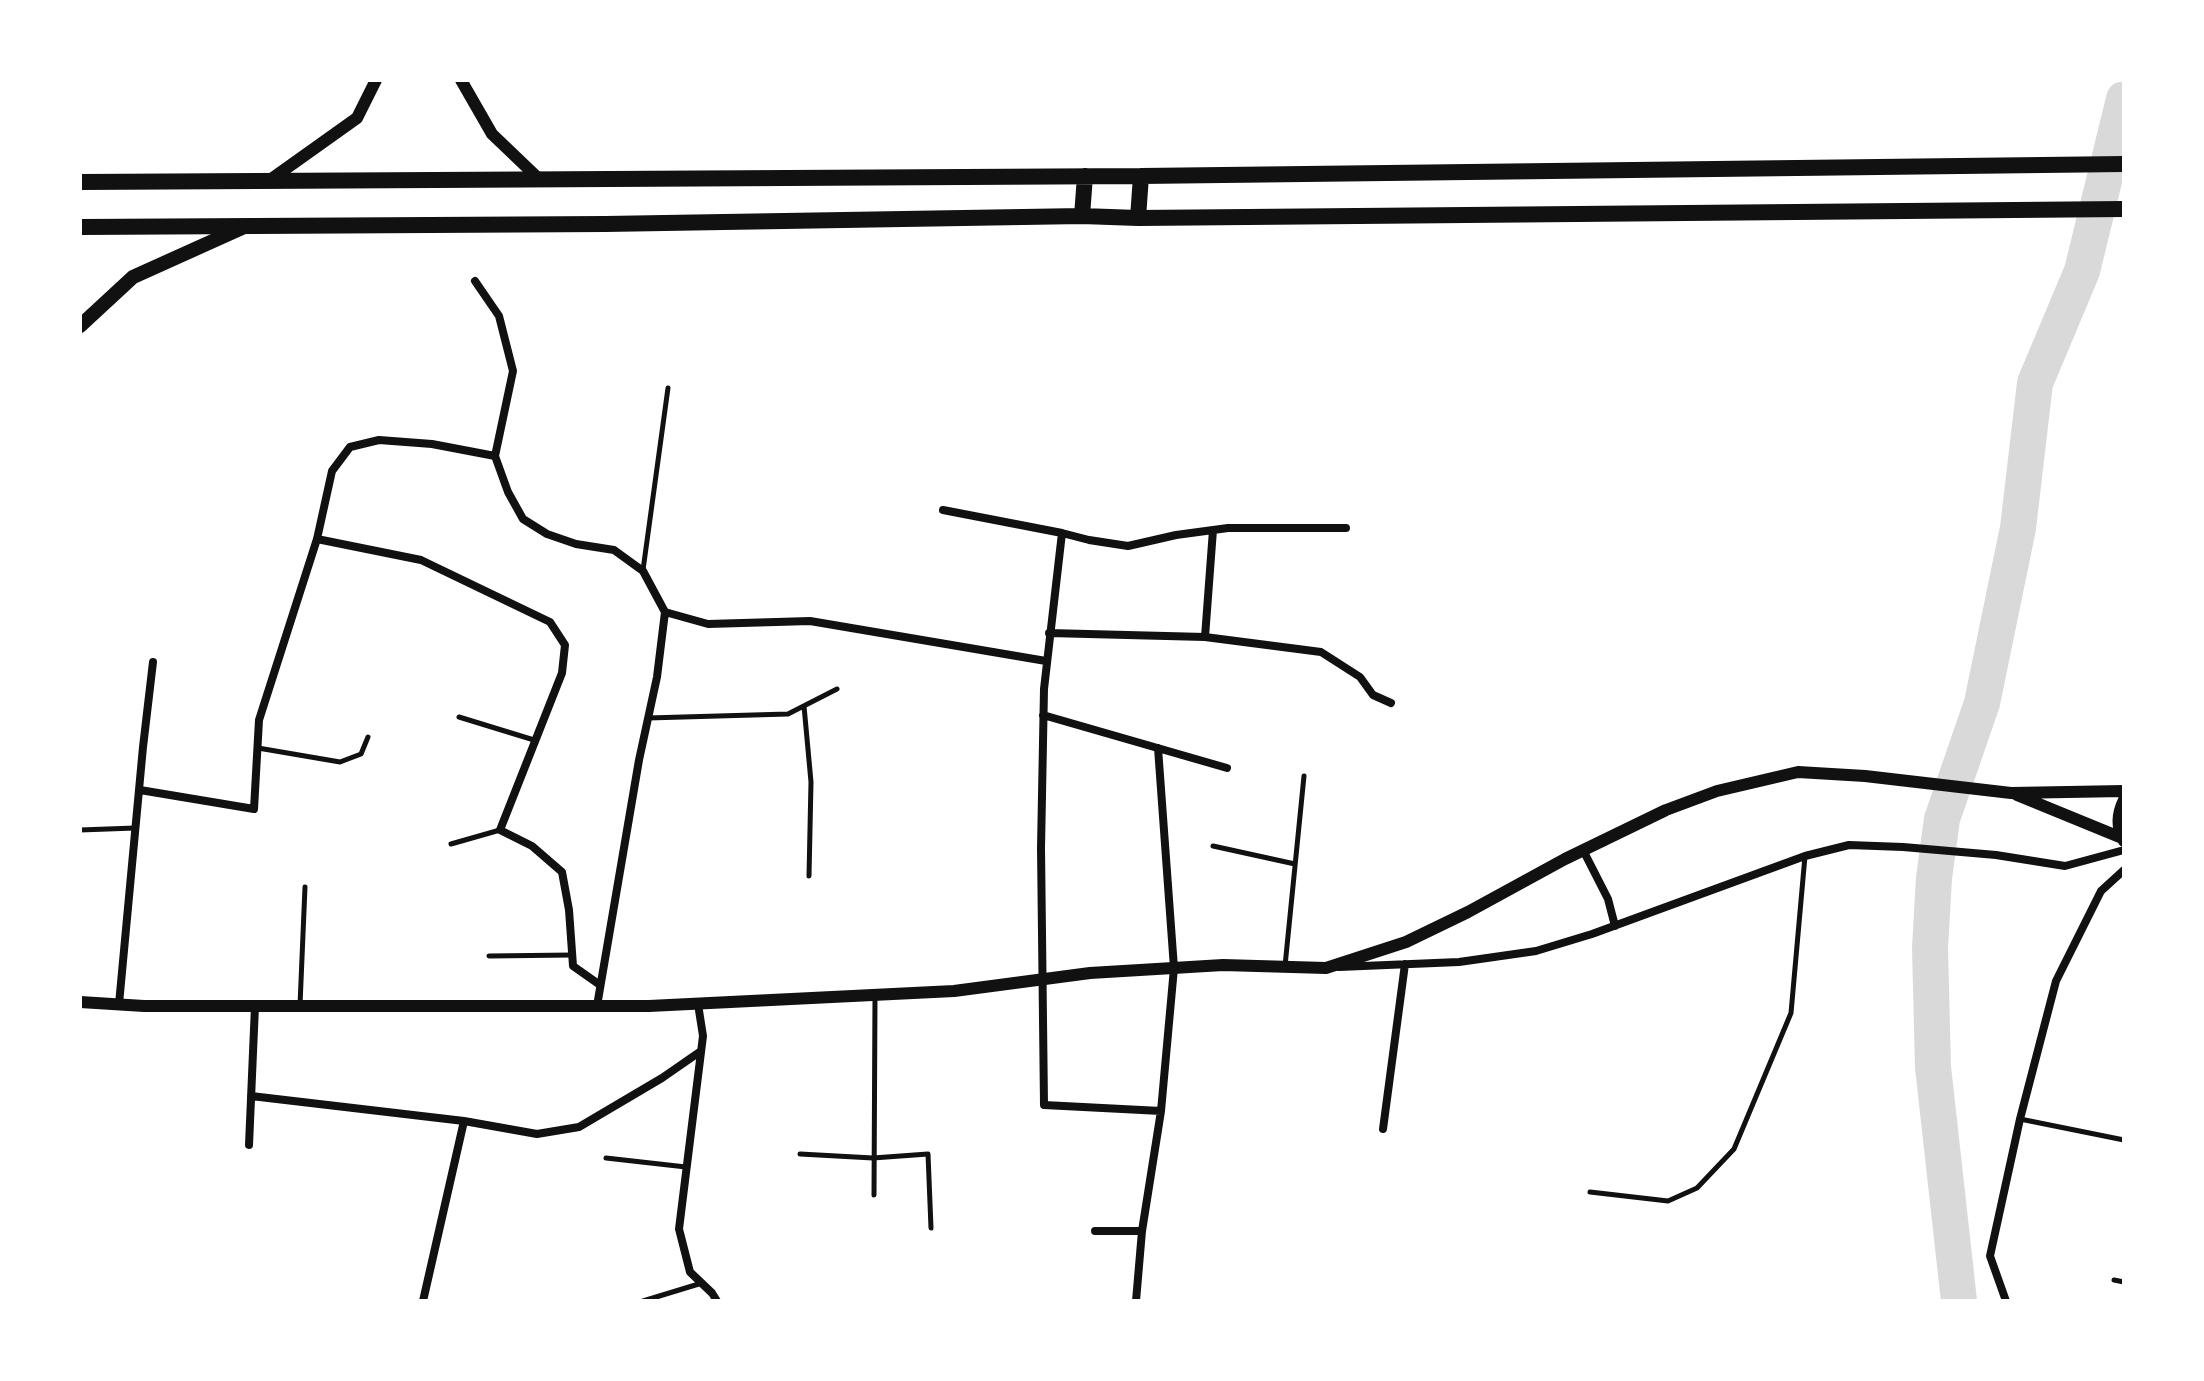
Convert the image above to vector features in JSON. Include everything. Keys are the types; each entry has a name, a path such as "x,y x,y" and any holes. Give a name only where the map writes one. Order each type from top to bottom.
{"main road":[{"path":"80,182 1141,176 2124,164"},
{"path":"1082,216 1085,176"},
{"path":"1138,218 1141,176"},
{"path":"80,227 2124,209"},
{"path":"80,326 133,277 244,227"}],"street":[{"path":"270,180 357,118 376,80"},
{"path":"461,80 492,134 538,178"},
{"path":"475,281 499,316 513,371 495,456 508,492 523,519 547,534 576,544 614,550 643,571 665,612 657,677 639,760 597,1006"},
{"path":"140,790 254,809 259,720 317,539 332,471 350,447 379,440 432,444 495,456"},
{"path":"943,510 1128,546 1228,528 1346,528"},
{"path":"1205,637 1213,530"},
{"path":"1062,533 1046,661 1043,715 1044,1105 1161,1111"},
{"path":"317,539 421,560 550,622 565,645 562,673 500,830 532,846 562,872 569,910 573,966 600,985"},
{"path":"665,612 708,624 810,621 1046,661"},
{"path":"1049,633 1205,637 1321,652 1360,677 1373,695 1391,703"},
{"path":"119,1004 153,662"},
{"path":"1043,715 1227,768"},
{"path":"1136,1301 1142,1231 1161,1111 1174,968 1158,748"},
{"path":"1326,968 1406,942 1666,810 1717,791 1798,772 2011,793 2124,791"},
{"path":"2011,793 2123,843"},
{"path":"2123,843 2118,813 2124,800"},
{"path":"80,1002 255,1006 698,1004 954,991 1090,973 1223,965 1326,968 1459,962 1536,951 1615,926 1805,856 1849,845 1996,855 2065,866 2123,843"},
{"path":"1583,850 1608,899 1615,926"},
{"path":"2006,1301 1990,1256 2020,1119 2056,981 2101,891 2124,870"},
{"path":"1383,1129 1405,964"},
{"path":"698,1004 703,1036 679,1229 690,1272 717,1301"},
{"path":"249,1145 255,1006"},
{"path":"251,1096 464,1121 537,1134 579,1127 701,1051"},
{"path":"423,1301 464,1121"},
{"path":"1095,1231 1142,1231"}],"lane":[{"path":"643,571 668,388"},
{"path":"648,718 788,714 837,689"},
{"path":"804,706 811,782 809,876"},
{"path":"459,717 535,740"},
{"path":"258,748 340,762 361,754 368,737"},
{"path":"1285,967 1304,776"},
{"path":"80,830 136,828"},
{"path":"451,844 500,830"},
{"path":"1213,846 1295,864"},
{"path":"1590,1192 1668,1201 1697,1188 1734,1149 1791,1013 1805,856"},
{"path":"300,1006 305,887"},
{"path":"489,956 572,955"},
{"path":"874,1195 875,994"},
{"path":"2020,1119 2124,1140"},
{"path":"800,1154 873,1158 928,1154 931,1228"},
{"path":"606,1158 686,1167"},
{"path":"2114,1280 2124,1282"},
{"path":"643,1301 702,1283"}],"waterway":[{"path":"1959,1301 1933,1067 1930,948 1934,878 1942,819 1982,703 2018,528 2035,383 2082,271 2124,99"}]}
